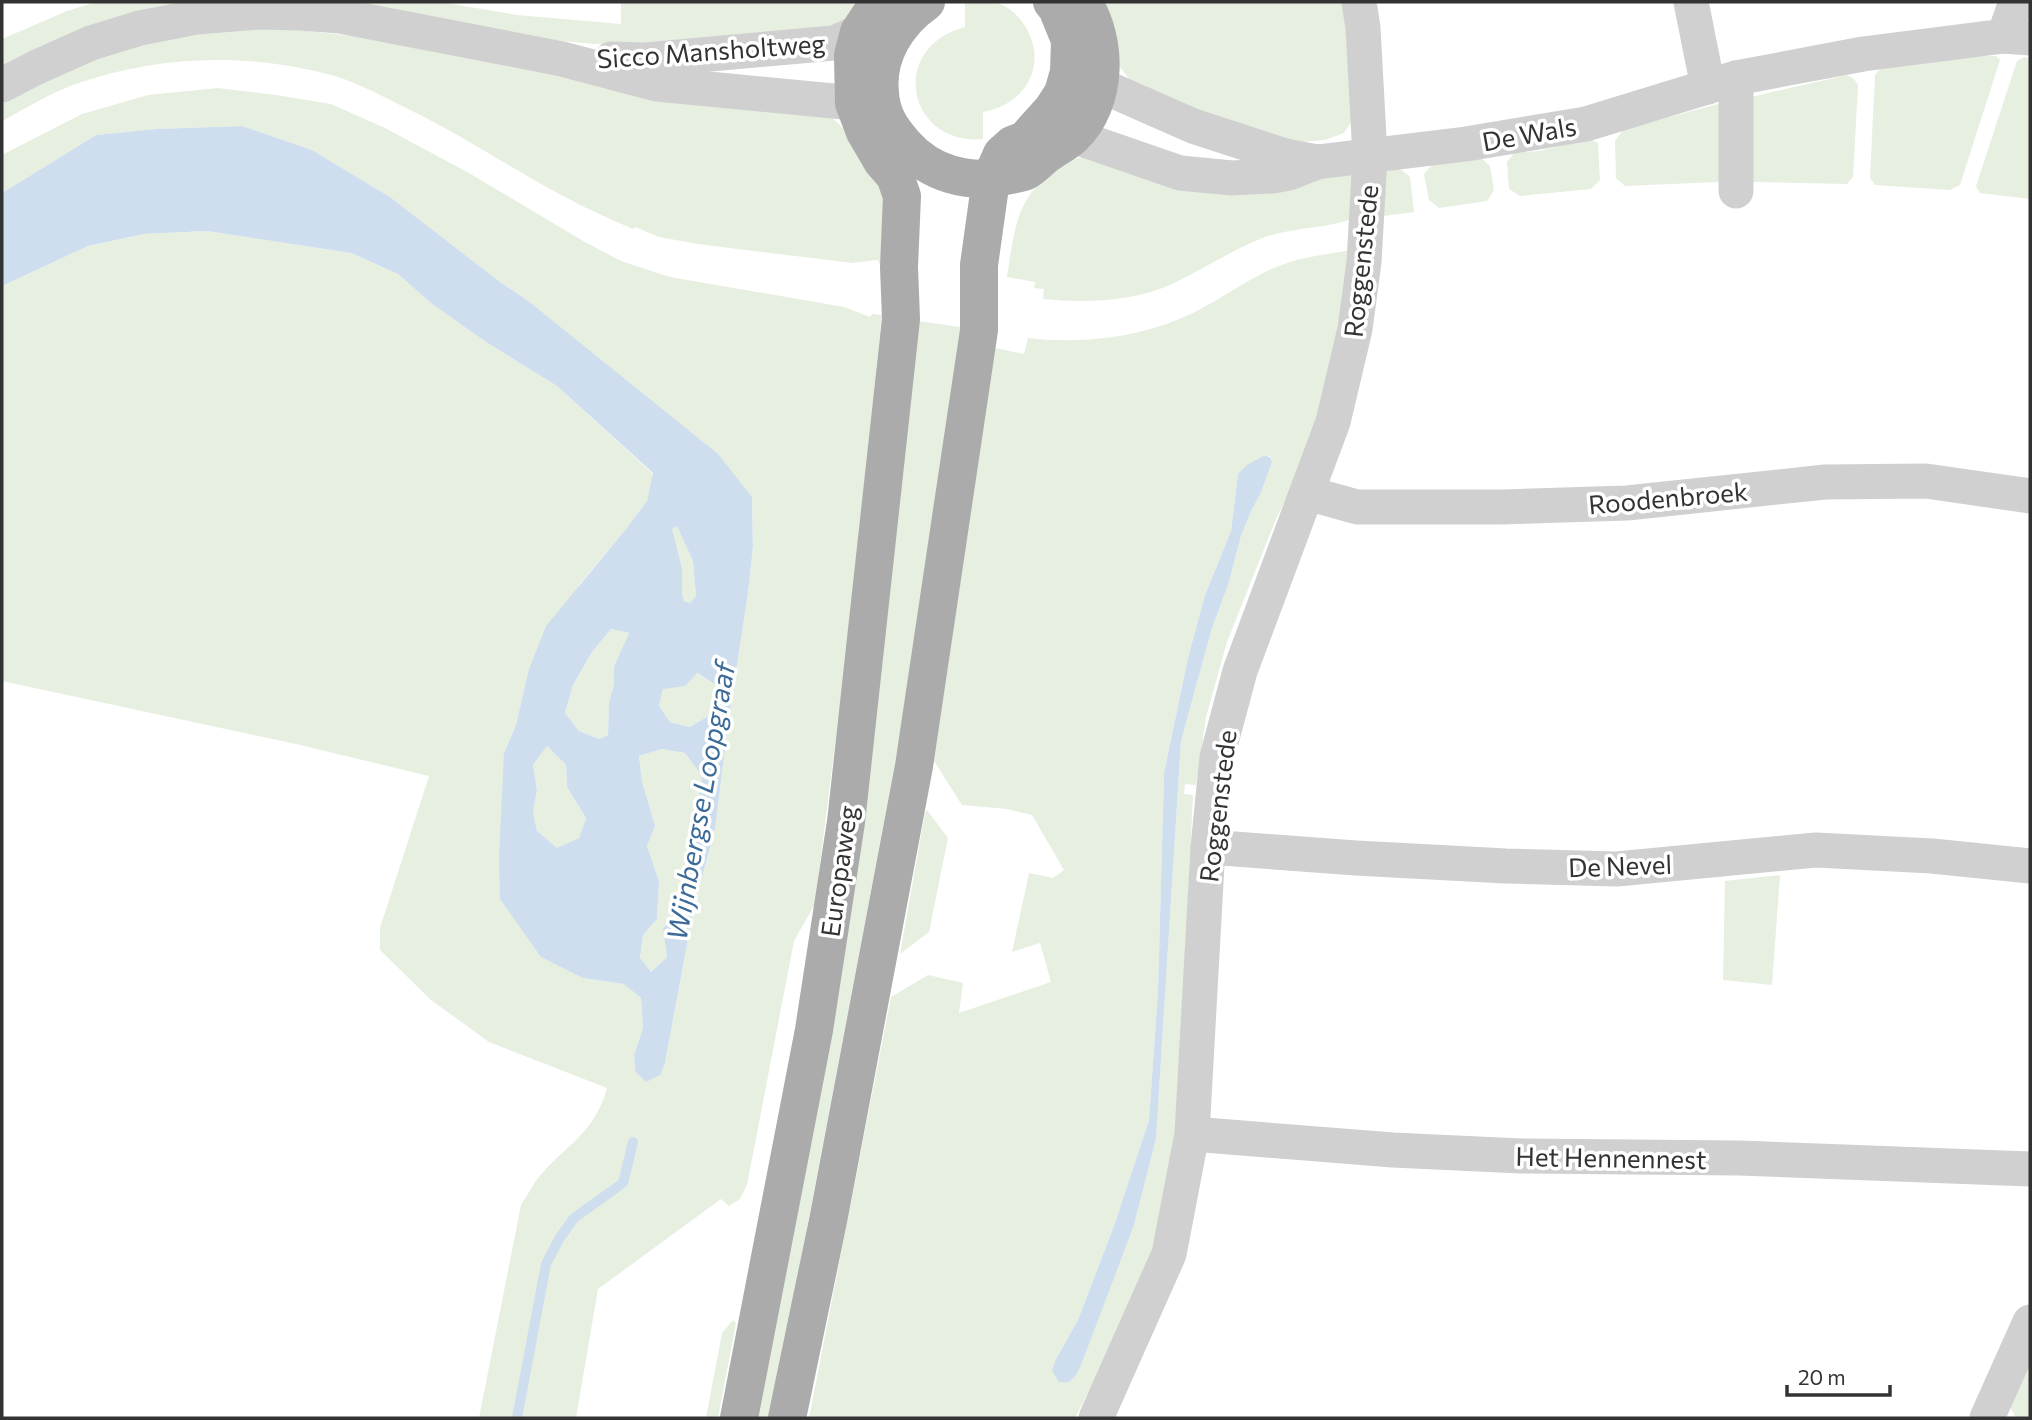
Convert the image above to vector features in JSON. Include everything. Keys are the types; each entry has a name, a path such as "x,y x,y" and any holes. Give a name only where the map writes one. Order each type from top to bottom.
{"main road":[{"path":"867,104 895,33 906,19 926,2"},
{"path":"869,17 853,55 867,104 923,162 947,174 976,180 1009,175 1045,155 1073,136 1094,106 1070,40 1052,2"},
{"path":"1009,175 1002,155 1012,145 1025,140 1052,110 1063,93 1101,57 1097,36 1083,2"},
{"name":"Europaweg","path":"867,104 865,132 882,161 895,176 902,195 906,269"},
{"name":"Europaweg","path":"739,1418 814,1030 844,835 906,269 924,194 923,162"},
{"name":"Europaweg","path":"787,1418 828,1221 914,766 986,281 998,266 1011,191 1009,175"}],"street":[{"name":"Roggenstede","path":"1096,1418 1169,1254 1192,1134 1208,847 1217,757 1240,671 1333,422 1355,329 1364,262 1370,156 1363,28 1359,2"},
{"path":"1691,2 1722,83 1735,191"},
{"path":"2016,2 2017,37"},
{"name":"Sicco Mansholtweg","path":"2,85 37,66 115,35 196,18 257,12 340,16 562,59 657,84 867,104"},
{"name":"Sicco Mansholtweg","path":"562,59 644,60 834,43 869,17"},
{"name":"De Wals","path":"1073,136 1180,173 1232,178 1273,176 1317,162 1466,144 1586,124 1722,83 1863,54 2017,37"},
{"name":"De Wals","path":"1084,75 1193,126 1260,148 1317,162"},
{"name":"Roodenbroek","path":"1307,493 1357,507 1502,507 1627,503 1825,481 1926,481 2030,496"},
{"name":"De Nevel","path":"1208,847 1520,867 1617,869 1816,850 1932,856 2030,866"},
{"name":"Het Hennennest","path":"1192,1134 1393,1150 1521,1156 1739,1158 2030,1169"},
{"path":"1987,1418 2030,1322"}],"shaded area":[{"path":"96,2 186,2 138,11 91,26 2,65 2,39 67,11"},
{"path":"345,2 440,2 517,15 621,24 621,2 864,2 856,12 835,27 594,44 553,40"},
{"path":"965,2 993,2 1012,11 1023,23 1031,38 1034,52 1030,79 1022,91 1012,100 983,112 983,139 958,137 938,128 924,113 917,94 916,74 924,54 940,38 965,27"},
{"path":"1099,2 1344,2 1352,121 1344,133 1325,140 1288,143 1136,88 1120,67 1111,47"},
{"path":"279,28 353,36 619,88 827,114 850,136 887,199 888,266 880,265 878,260 852,263 698,244 659,237 635,227 633,229 573,201 381,95 335,76 302,68 236,60 203,60 137,68 73,85 2,121 2,104 74,67 125,49 204,33"},
{"path":"1974,56 1996,56 2000,60 1960,185 1950,190 1875,185 1870,178 1875,75 1880,69"},
{"path":"2024,57 2030,58 2030,199 1980,193 1976,186 2017,61"},
{"path":"1847,75 1858,85 1853,177 1847,184 1752,182 1751,97"},
{"path":"218,88 331,104 385,128 469,173 621,261 670,277 844,307 870,317 872,314 882,315 845,664 815,904 794,941 747,1185 740,1199 729,1206 721,1199 598,1289 576,1418 479,1418 521,1205 548,1166 587,1128 595,1117 607,1088 489,1042 431,1000 380,950 380,928 429,776 296,744 2,681 2,286 88,246 144,234 207,231 351,253 398,274 432,304 486,342 557,386 653,474 647,501 580,584 528,672 516,725 504,753 583,978 625,984 641,998 643,1028 634,1055 635,1071 665,1063 694,907 715,829 748,593 753,547 752,497 527,300 390,197 312,150 242,126 157,129 96,135 2,193 2,155 82,114 148,95"},
{"path":"1718,104 1725,111 1726,174 1718,182 1625,186 1616,178 1615,141 1624,129"},
{"path":"1590,139 1598,143 1600,180 1591,189 1520,196 1509,189 1507,162 1514,153 1539,151"},
{"path":"1095,155 1355,174 1354,218 1265,237 1174,283 1143,294 1093,301 1043,299 1044,289 1034,288 1035,282 1007,277 1019,218 1032,192 1042,181 1069,162"},
{"path":"1481,158 1490,166 1494,190 1487,201 1439,208 1429,200 1424,174 1432,165"},
{"path":"1399,168 1410,177 1414,212 1384,216 1380,173"},
{"path":"1351,250 1343,313 1317,419 1227,642 1206,717 1196,785 1185,784 1184,794 1193,795 1176,1145 1152,1253 1100,1369 1075,1418 809,1418 891,997 928,975 963,983 959,1013 1051,982 1040,943 1012,952 1029,873 1053,878 1064,870 1032,815 1007,809 962,805 934,761 995,348 1024,354 1028,338 1097,339 1164,325 1186,316 1276,267","holes":["1265,455 1271,457 1272,462 1260,495 1241,536 1181,741 1156,1139 1134,1225 1076,1375 1056,1359 1078,1320 1114,1226 1149,1120 1158,990 1164,773 1188,658 1205,595 1231,531 1238,474"]},
{"path":"918,321 960,327 901,732 771,1418 756,1418 852,907"},
{"path":"677,525 693,561 696,596 690,603 684,601 682,568 671,528"},
{"path":"611,629 629,633 614,666 608,735 599,739 579,731 565,713 573,685 592,652"},
{"path":"696,673 716,685 713,713 690,727 670,722 659,706 663,689"},
{"path":"547,746 566,765 567,787 586,818 579,838 557,849 537,831 533,812 537,790 533,765"},
{"path":"662,749 685,753 702,776 696,821 675,911 663,929 667,957 651,972 640,959 643,935 657,919 659,881 647,846 655,826 642,781 639,756"},
{"path":"927,810 948,838 929,932 900,954 925,813"},
{"path":"1780,875 1772,985 1723,980 1725,881"},
{"path":"733,1320 736,1323 718,1418 706,1418 722,1333"},
{"path":"2030,1354 2030,1418 2016,1418 2011,1409 2011,1398"}],"water":[{"path":"242,126 312,150 390,197 527,300 718,454 752,497 753,547 748,593 715,829 694,907 665,1063 660,1075 646,1082 635,1071 634,1055 643,1028 641,998 624,984 583,978 541,957 500,899 499,857 504,753 516,725 528,672 546,626 647,501 653,473 557,386 486,342 432,304 398,274 351,253 207,231 144,234 88,246 2,286 2,193 96,135 156,129","holes":["677,526 693,561 696,596 690,603 684,601 682,593 682,568 672,529","611,629 629,633 614,666 608,735 599,739 579,731 565,713 573,685 592,652","697,673 716,685 713,713 690,727 670,722 659,706 663,689 685,686","547,746 566,765 567,787 586,818 579,838 557,848 537,831 533,812 537,790 533,765","662,749 685,753 702,776 696,821 675,911 663,929 667,957 651,972 640,958 643,935 657,919 659,881 647,846 655,826 642,781 639,756"]},
{"path":"1265,455 1271,458 1272,462 1241,536 1181,741 1156,1139 1134,1225 1081,1365 1069,1382 1059,1382 1052,1371 1056,1359 1078,1320 1114,1226 1149,1120 1158,990 1164,773 1188,658 1205,595 1231,531 1238,474 1247,465"}],"waterway":[{"name":"Wijnbergse Loopgraaf","path":"517,1418 546,1264 574,1218 623,1183 633,1142"}]}
